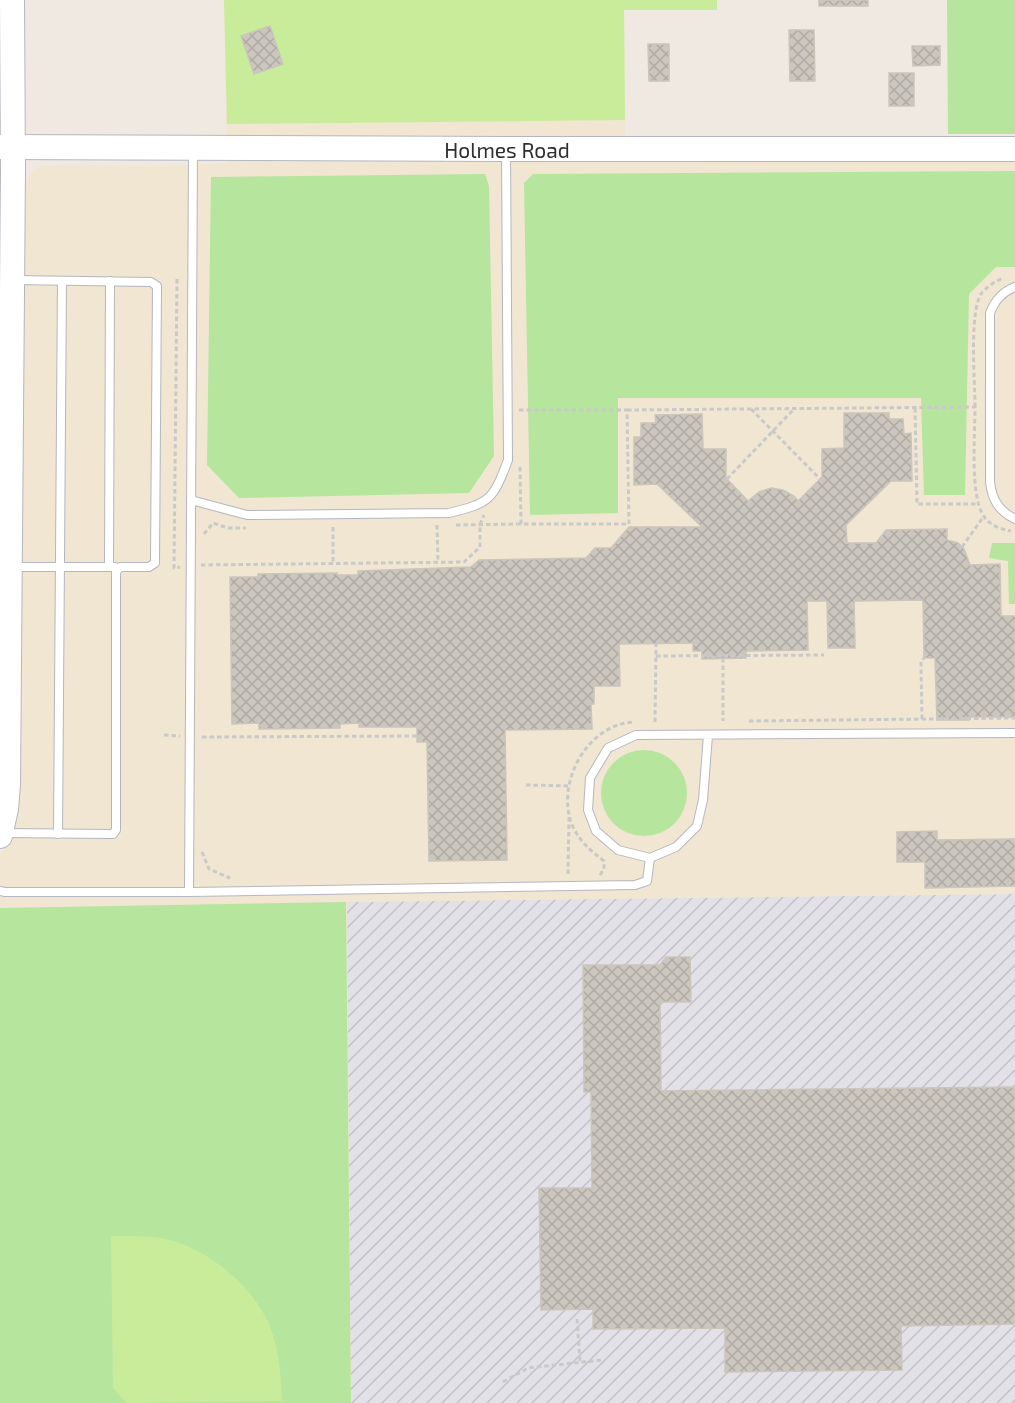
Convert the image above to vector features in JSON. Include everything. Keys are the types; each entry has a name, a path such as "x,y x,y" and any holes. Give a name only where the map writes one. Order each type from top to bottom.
{"main road":[{"path":"1,835 8,784 5,609 10,567 12,280 6,147 12,0"},
{"name":"Holmes Road","path":"6,147 1015,149"}],"lane":[{"path":"189,892 194,148"},
{"path":"191,500 247,515 449,513 480,506 498,489 508,460 506,149"},
{"path":"10,567 149,567 155,563 157,286 151,282 12,280"},
{"path":"58,834 62,567 62,281"},
{"path":"109,567 110,281"},
{"path":"1015,287 1002,294 994,302 990,313 990,482 991,493 996,504 1005,514 1015,519"},
{"path":"1,835 113,834 117,830 116,572 120,567"},
{"path":"708,735 703,800 697,826 676,847 650,858 618,850 596,831 588,810 590,778 608,748 636,735 1015,733"},
{"path":"0,891 189,892 635,885 647,881 650,858"}],"path":[{"path":"177,279 174,568 464,562 480,547 480,524 485,514"},
{"path":"519,410 975,407 976,498 984,516 998,529 1015,532"},
{"path":"915,408 917,504 978,504"},
{"path":"751,409 820,479"},
{"path":"727,479 794,409"},
{"path":"438,562 437,525 629,524 627,410"},
{"path":"516,472 520,464 521,524"},
{"path":"962,547 984,516"},
{"path":"204,543 204,533 213,523 228,528 252,528"},
{"path":"333,526 333,563"},
{"path":"646,722 655,722 656,644"},
{"path":"656,656 824,655"},
{"path":"712,721 723,721 723,658"},
{"path":"922,719 921,662 924,658"},
{"path":"746,721 1015,718"},
{"path":"599,875 604,869 604,861 586,847 572,825 568,797 573,771 584,748 604,731 629,722 638,722"},
{"path":"203,726 203,737"},
{"path":"164,735 190,737 417,736"},
{"path":"526,785 570,786"},
{"path":"558,876 568,875 570,806"},
{"path":"202,841 202,853 209,869 231,879"},
{"path":"577,1319 580,1362"},
{"path":"503,1382 528,1368 602,1360"}],"shaded area":[{"path":"224,0 717,0 717,10 624,10 625,161 1015,160 1015,894 347,902 351,1403 0,1403 0,855 6,844 22,198 32,171 43,165 155,166 227,163"},
{"path":"1015,894 1015,1403 351,1403 346,902"}],"green space":[{"path":"224,0 717,0 717,10 624,10 625,120 227,124"},
{"path":"947,0 1015,0 1015,134 948,134"},
{"path":"1015,171 1015,267 996,267 969,294 965,495 924,495 921,398 618,398 618,513 530,515 524,183 533,174"},
{"path":"485,174 489,186 494,456 469,493 239,498 207,465 211,177"},
{"path":"992,543 1015,543 1015,604 1009,604 1008,561 989,558"},
{"path":"644,750 661,753 675,762 684,776 687,793 684,810 675,824 661,833 644,836 627,833 613,824 604,810 601,793 604,776 613,762 627,753"},
{"path":"346,902 351,1403 0,1403 0,908"},
{"path":"111,1236 153,1237 182,1244 213,1260 240,1283 252,1296 269,1324 279,1362 282,1401 127,1403 113,1388"}],"building":[{"path":"819,0 868,0 868,6 819,6"},
{"path":"270,26 283,64 254,74 241,36"},
{"path":"789,30 814,30 815,81 790,81"},
{"path":"648,44 669,44 669,81 649,81"},
{"path":"912,46 940,46 940,65 913,66"},
{"path":"889,73 914,73 914,106 889,106"},
{"path":"844,413 889,413 889,419 903,419 904,434 911,433 912,481 891,481 846,525 847,543 876,543 886,530 947,529 947,540 958,543 964,549 970,565 1000,564 1001,616 1015,616 1015,717 937,720 935,658 924,658 923,600 854,601 855,648 828,648 827,601 807,601 808,650 746,651 746,658 702,659 702,651 693,651 693,643 619,644 620,686 594,686 594,704 591,704 592,729 505,730 507,860 429,861 427,742 417,742 417,727 359,727 359,723 340,724 340,728 259,729 259,723 232,724 230,577 258,577 258,574 358,575 358,571 471,567 479,560 586,558 595,548 611,548 629,527 702,527 657,484 634,485 634,437 641,437 641,423 656,423 655,415 702,414 703,449 726,449 726,478 748,501 759,492 771,488 783,490 798,501 822,477 822,449 844,448"},
{"path":"937,831 937,840 1015,839 1015,886 925,888 925,862 897,862 897,832"},
{"path":"666,957 690,957 691,1002 660,1002 661,1091 1015,1087 1015,1324 901,1326 902,1370 725,1372 725,1328 593,1329 593,1309 541,1310 539,1188 592,1188 591,1092 584,1092 583,965 660,965"}]}
